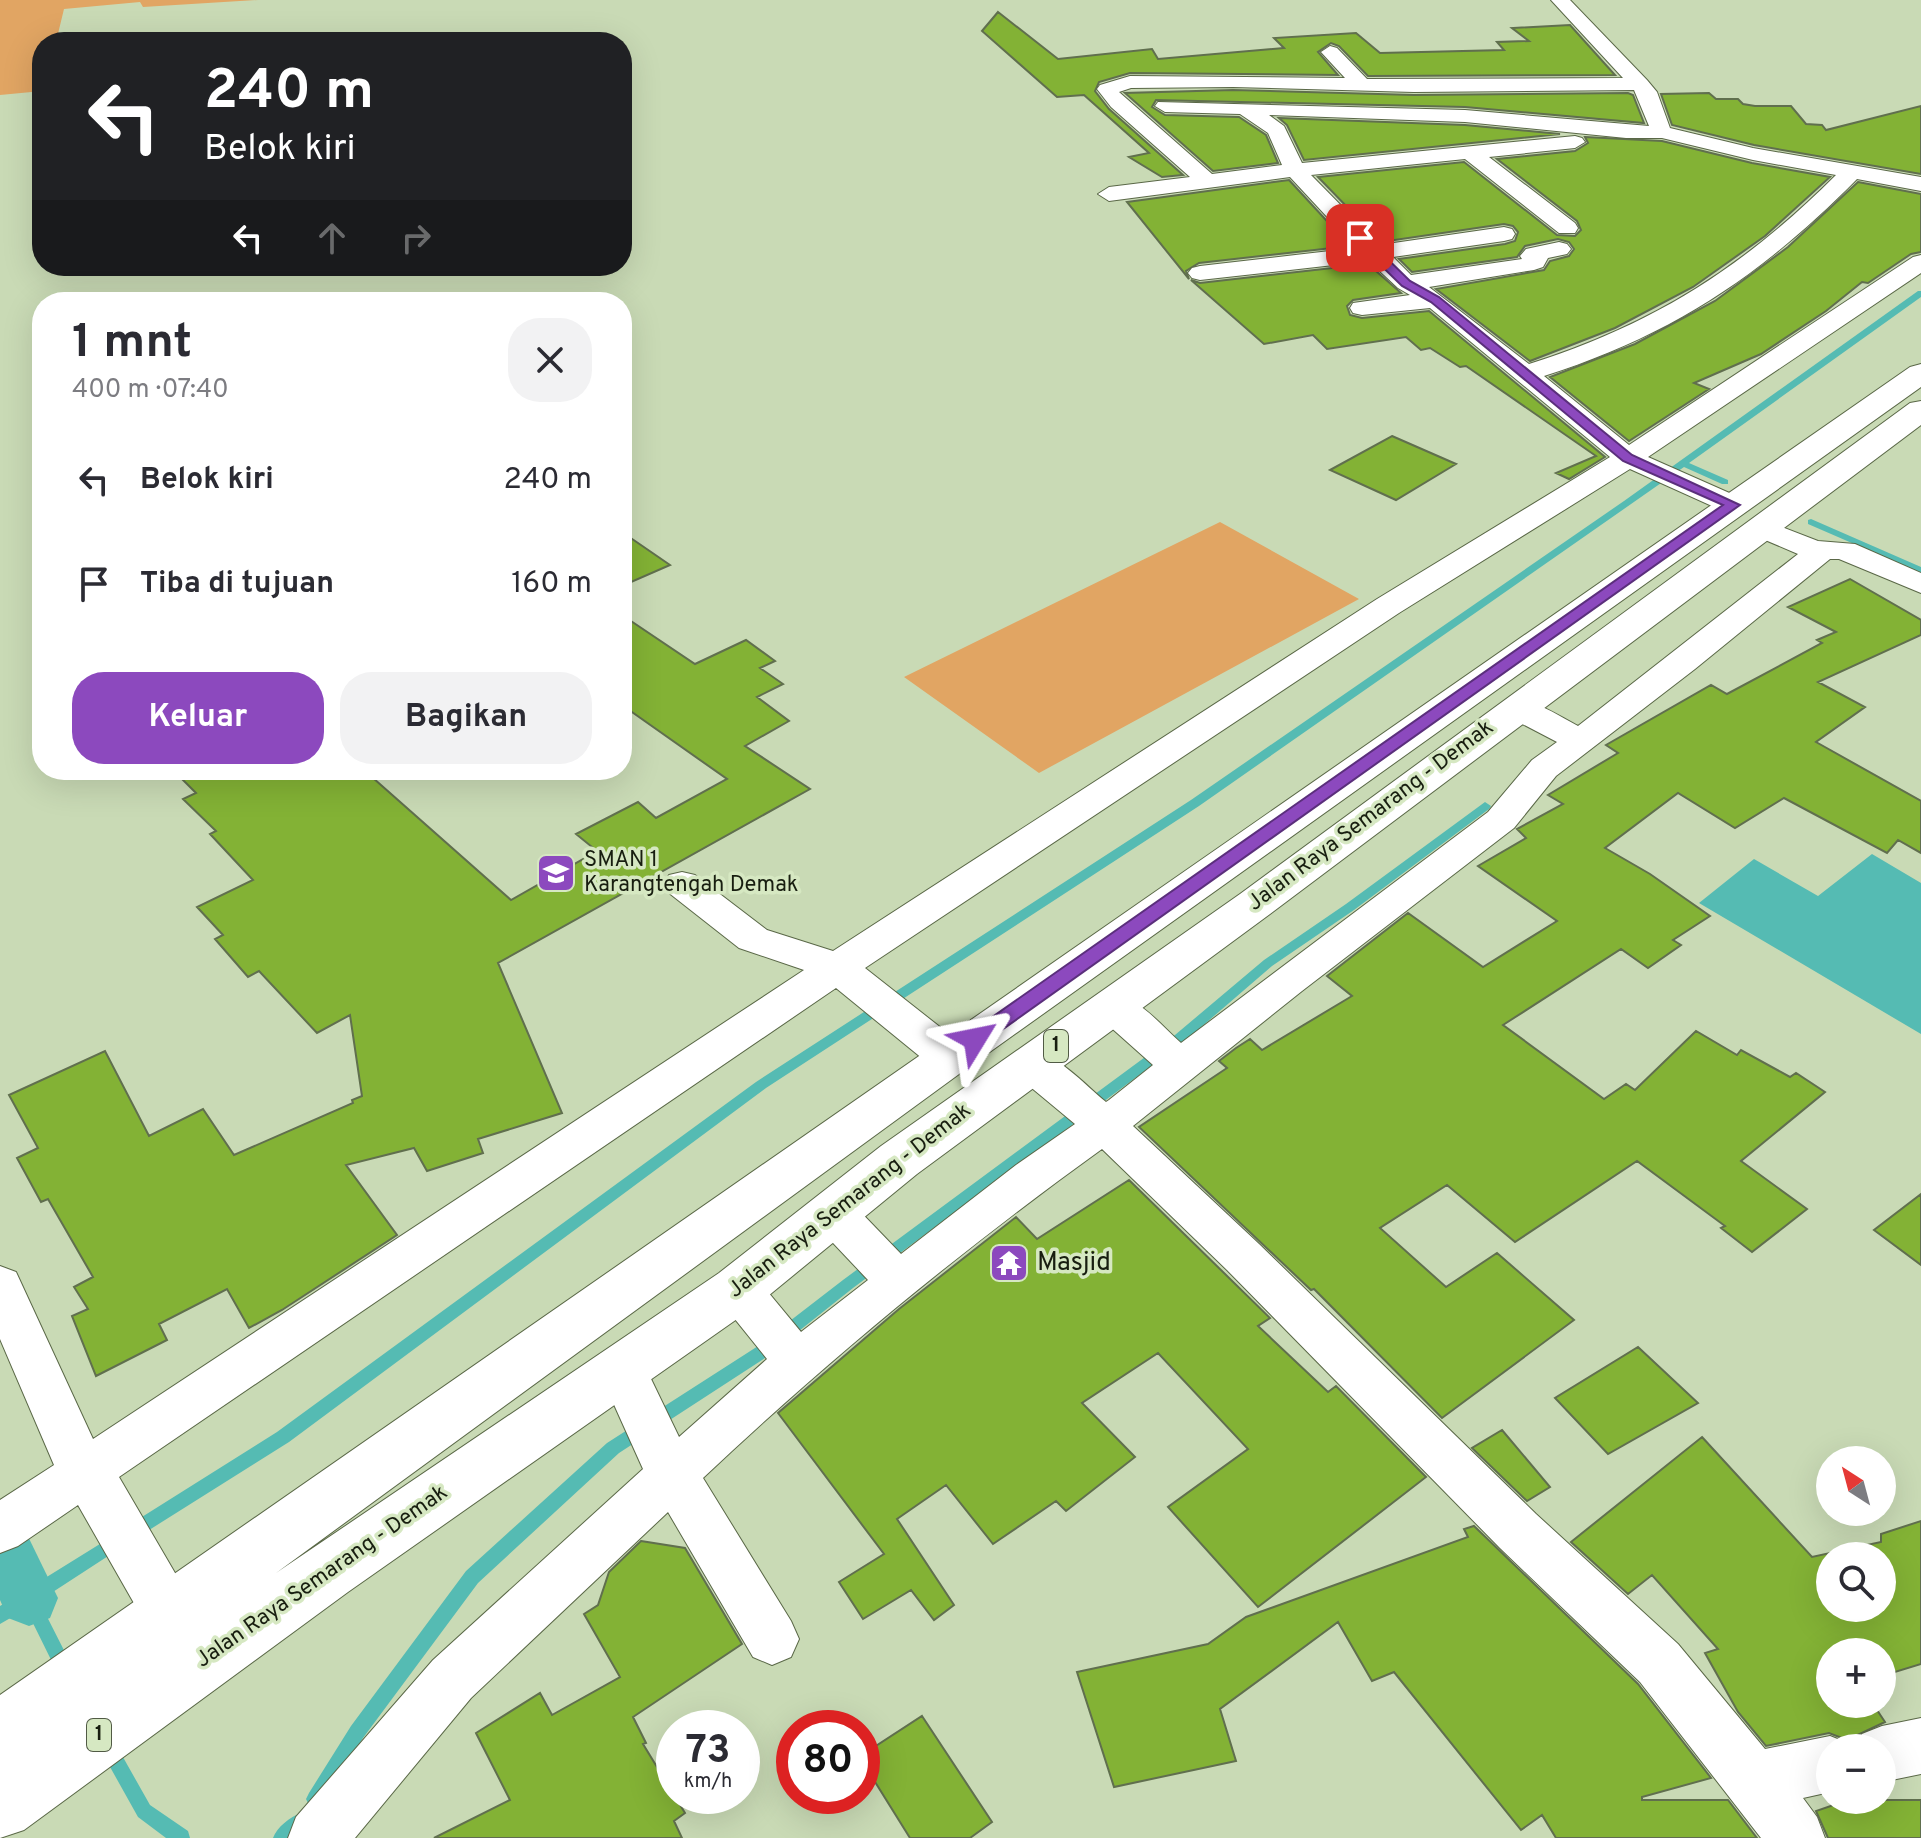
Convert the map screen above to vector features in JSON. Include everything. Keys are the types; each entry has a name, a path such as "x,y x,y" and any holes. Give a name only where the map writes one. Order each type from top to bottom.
{"highway":[{"name":"Jalan Raya Semarang - Demak","path":"6,1802 169,1622 327,1572 631,1387 738,1289 833,1213 1031,1064 1112,1006 1553,726 1770,527 1921,373"},
{"name":"Jalan Raya Semarang - Demak","path":"0,1734 169,1622 942,1050 1770,527 1921,410"}],"street":[{"path":"1560,0 1647,92 1662,132"},
{"path":"1330,52 1361,84"},
{"path":"1207,181 1118,103 1107,89 1130,82 1414,86 1640,84"},
{"path":"1406,283 1526,265 1535,262 1534,254 1563,238 1462,154 1428,115 1414,86"},
{"path":"1118,103 1525,120 1626,132 1662,132 1708,145 1921,184"},
{"path":"1245,109 1277,130 1295,170 1344,224 1406,283 1435,300 1634,461 1770,527 1844,550 1921,584"},
{"path":"1109,194 1295,170 1598,139 1626,132"},
{"path":"1523,374 1647,328 1685,307 1728,279 1824,201 1852,172"},
{"path":"1200,273 1376,253 1504,234"},
{"path":"11,1522 92,1484 1388,606 1634,461 1921,262"},
{"path":"1362,308 1435,300"},
{"path":"317,1838 452,1679 785,1346 884,1266 1031,1177 1091,1113 1168,1053 1288,981 1501,820 1544,768 1553,726 1684,662 1770,527"},
{"path":"682,884 753,939 844,972 942,1050"},
{"path":"1112,1006 1168,1053"},
{"path":"1031,1064 1091,1113 1243,1257 1518,1531 1659,1663 1754,1780 1796,1838"},
{"path":"833,1213 884,1266"},
{"path":"0,1285 92,1484 169,1622"},
{"path":"738,1289 785,1346"},
{"path":"631,1387 668,1464 772,1639"},
{"path":"1896,1751 1921,1746"},
{"path":"1754,1780 1816,1767"}],"shaded area":[{"path":"0,0 258,0 143,7 140,2 64,9 58,32 32,32 32,92 0,95"},
{"path":"1220,522 1359,599 1039,773 904,677"}],"water":[{"path":"1872,854 1921,883 1921,1034 1699,903 1754,859 1818,896"}],"building":[{"path":"998,12 1058,59 1152,49 1158,59 1284,48 1274,38 1356,33 1380,53 1504,50 1497,42 1529,41 1512,28 1570,25 1615,75 1368,76 1339,46 1331,43 1318,52 1338,75 1130,73 1099,82 1095,91 1109,109 1183,175 1162,177 1129,157 1149,153 1084,95 1057,97 982,31"},
{"path":"1233,90 1414,95 1628,93 1633,95 1644,123 1465,107 1156,100 1152,107 1165,115 1239,117 1266,135 1278,163 1213,171 1125,93"},
{"path":"1709,93 1716,99 1738,99 1743,104 1755,106 1791,106 1806,124 1822,125 1826,130 1921,106 1921,174 1754,145 1672,125 1661,94"},
{"path":"1279,118 1465,125 1560,134 1304,160 1287,125"},
{"path":"1585,137 1662,141 1752,163 1830,177 1765,236 1693,287 1615,328 1530,361 1436,289 1544,270 1550,261 1569,256 1574,249 1569,242 1558,239 1525,246 1517,257 1412,272 1399,259 1505,244 1515,241 1518,232 1513,226 1504,224 1381,242 1318,177 1464,162 1557,235 1575,236 1581,230 1577,221 1497,159 1575,151 1588,143"},
{"path":"1289,180 1350,246 1199,263 1186,271 1189,279 1127,202"},
{"path":"1858,182 1921,194 1921,252 1911,254 1868,283 1862,282 1826,311 1761,354 1694,383 1709,389 1629,441 1550,377 1635,344 1715,301 1788,247"},
{"path":"1368,264 1401,293 1353,300 1347,306 1350,315 1362,318 1429,311 1605,457 1569,479 1556,473 1596,456 1466,366 1460,367 1430,348 1421,350 1406,337 1327,349 1313,335 1264,344 1191,280 1200,283"},
{"path":"1392,436 1456,464 1396,500 1330,470"},
{"path":"632,539 670,565 632,582"},
{"path":"1850,579 1921,620 1921,635 1818,682 1865,707 1816,742 1921,801 1921,853 1898,840 1887,853 1784,798 1735,828 1678,793 1605,848 1650,874 1710,916 1673,940 1681,945 1648,968 1621,949 1503,1025 1604,1099 1626,1084 1635,1090 1696,1031 1737,1055 1741,1050 1790,1077 1796,1073 1825,1092 1741,1161 1807,1209 1752,1252 1721,1228 1725,1226 1637,1161 1515,1242 1447,1185 1380,1228 1446,1287 1497,1253 1574,1320 1442,1418 1314,1289 1311,1290 1139,1127 1227,1068 1219,1061 1250,1039 1262,1050 1352,996 1327,976 1408,913 1483,967 1557,921 1478,866 1526,838 1517,829 1563,804 1548,795 1618,753 1606,745 1711,685 1727,694 1822,643 1817,640 1836,632 1788,607"},
{"path":"632,622 695,664 746,640 775,661 760,668 783,684 757,697 789,721 745,746 810,789 498,963 562,1113 478,1139 483,1153 427,1171 414,1148 346,1165 397,1235 249,1328 227,1289 159,1324 167,1340 96,1376 72,1316 88,1309 74,1287 93,1277 48,1199 41,1202 17,1158 38,1148 9,1095 105,1051 149,1136 203,1109 234,1155 353,1103 352,1100 362,1096 350,1015 317,1033 259,971 248,977 215,939 223,935 197,907 253,880 210,834 216,831 183,799 196,793 183,780 375,780 511,900 597,851 576,834 638,802 656,818 727,779 632,712"},
{"path":"1129,1180 1270,1318 1258,1326 1328,1392 1336,1386 1426,1477 1258,1607 1168,1507 1248,1449 1158,1353 1082,1403 1135,1457 1066,1511 1056,1501 993,1544 946,1485 897,1519 954,1605 934,1620 911,1590 863,1619 839,1582 884,1554 778,1413 899,1309 1016,1217 1037,1239"},
{"path":"1921,1194 1921,1265 1874,1230"},
{"path":"1638,1347 1698,1403 1608,1454 1555,1398"},
{"path":"1502,1430 1550,1487 1527,1501 1472,1448"},
{"path":"1702,1437 1812,1557 1816,1556 1816,1622 1896,1622 1896,1542 1881,1542 1881,1534 1921,1521 1921,1664 1896,1672 1896,1638 1816,1638 1816,1718 1882,1718 1885,1722 1860,1734 1816,1734 1766,1746 1738,1712 1705,1653 1718,1649 1652,1575 1628,1594 1571,1542"},
{"path":"1474,1526 1638,1684 1711,1778 1642,1797 1642,1800 1728,1800 1757,1838 1556,1838 1542,1815 1521,1830 1394,1672 1372,1681 1338,1622 1220,1709 1236,1761 1114,1787 1077,1672 1208,1644 1246,1617 1468,1537 1464,1529"},
{"path":"641,1541 685,1548 742,1644 633,1717 646,1743 643,1744 656,1765 656,1814 684,1814 674,1821 682,1838 434,1838 510,1800 476,1733 540,1693 552,1715 620,1677 584,1614 598,1605 609,1572"},
{"path":"922,1716 992,1822 970,1838 910,1838 880,1790 880,1743"},
{"path":"1896,1800 1921,1800 1921,1838 1828,1838 1817,1814 1896,1814"}],"waterway":[{"path":"1683,463 1921,293"},
{"path":"132,1532 283,1437 761,1085 1195,803 1683,463"},
{"path":"1683,463 1725,482"},
{"path":"1811,522 1921,570"},
{"path":"315,1799 357,1732 472,1577 613,1448 760,1353 848,1284 1180,1038 1268,963 1350,907 1485,806"},
{"path":"0,1539 29,1598"},
{"path":"0,1616 116,1542"},
{"path":"29,1598 65,1670"},
{"path":"109,1749 144,1811 181,1838"},
{"path":"282,1838 301,1822"}],"place":[{"name":"SMAN 1 Karangtengah Demak","path":"556,873"},
{"name":"Masjid","path":"1009,1263"}],"route":[{"path":"975,1039 1733,505 1628,458 1435,300 1406,283 1360,238"}]}
